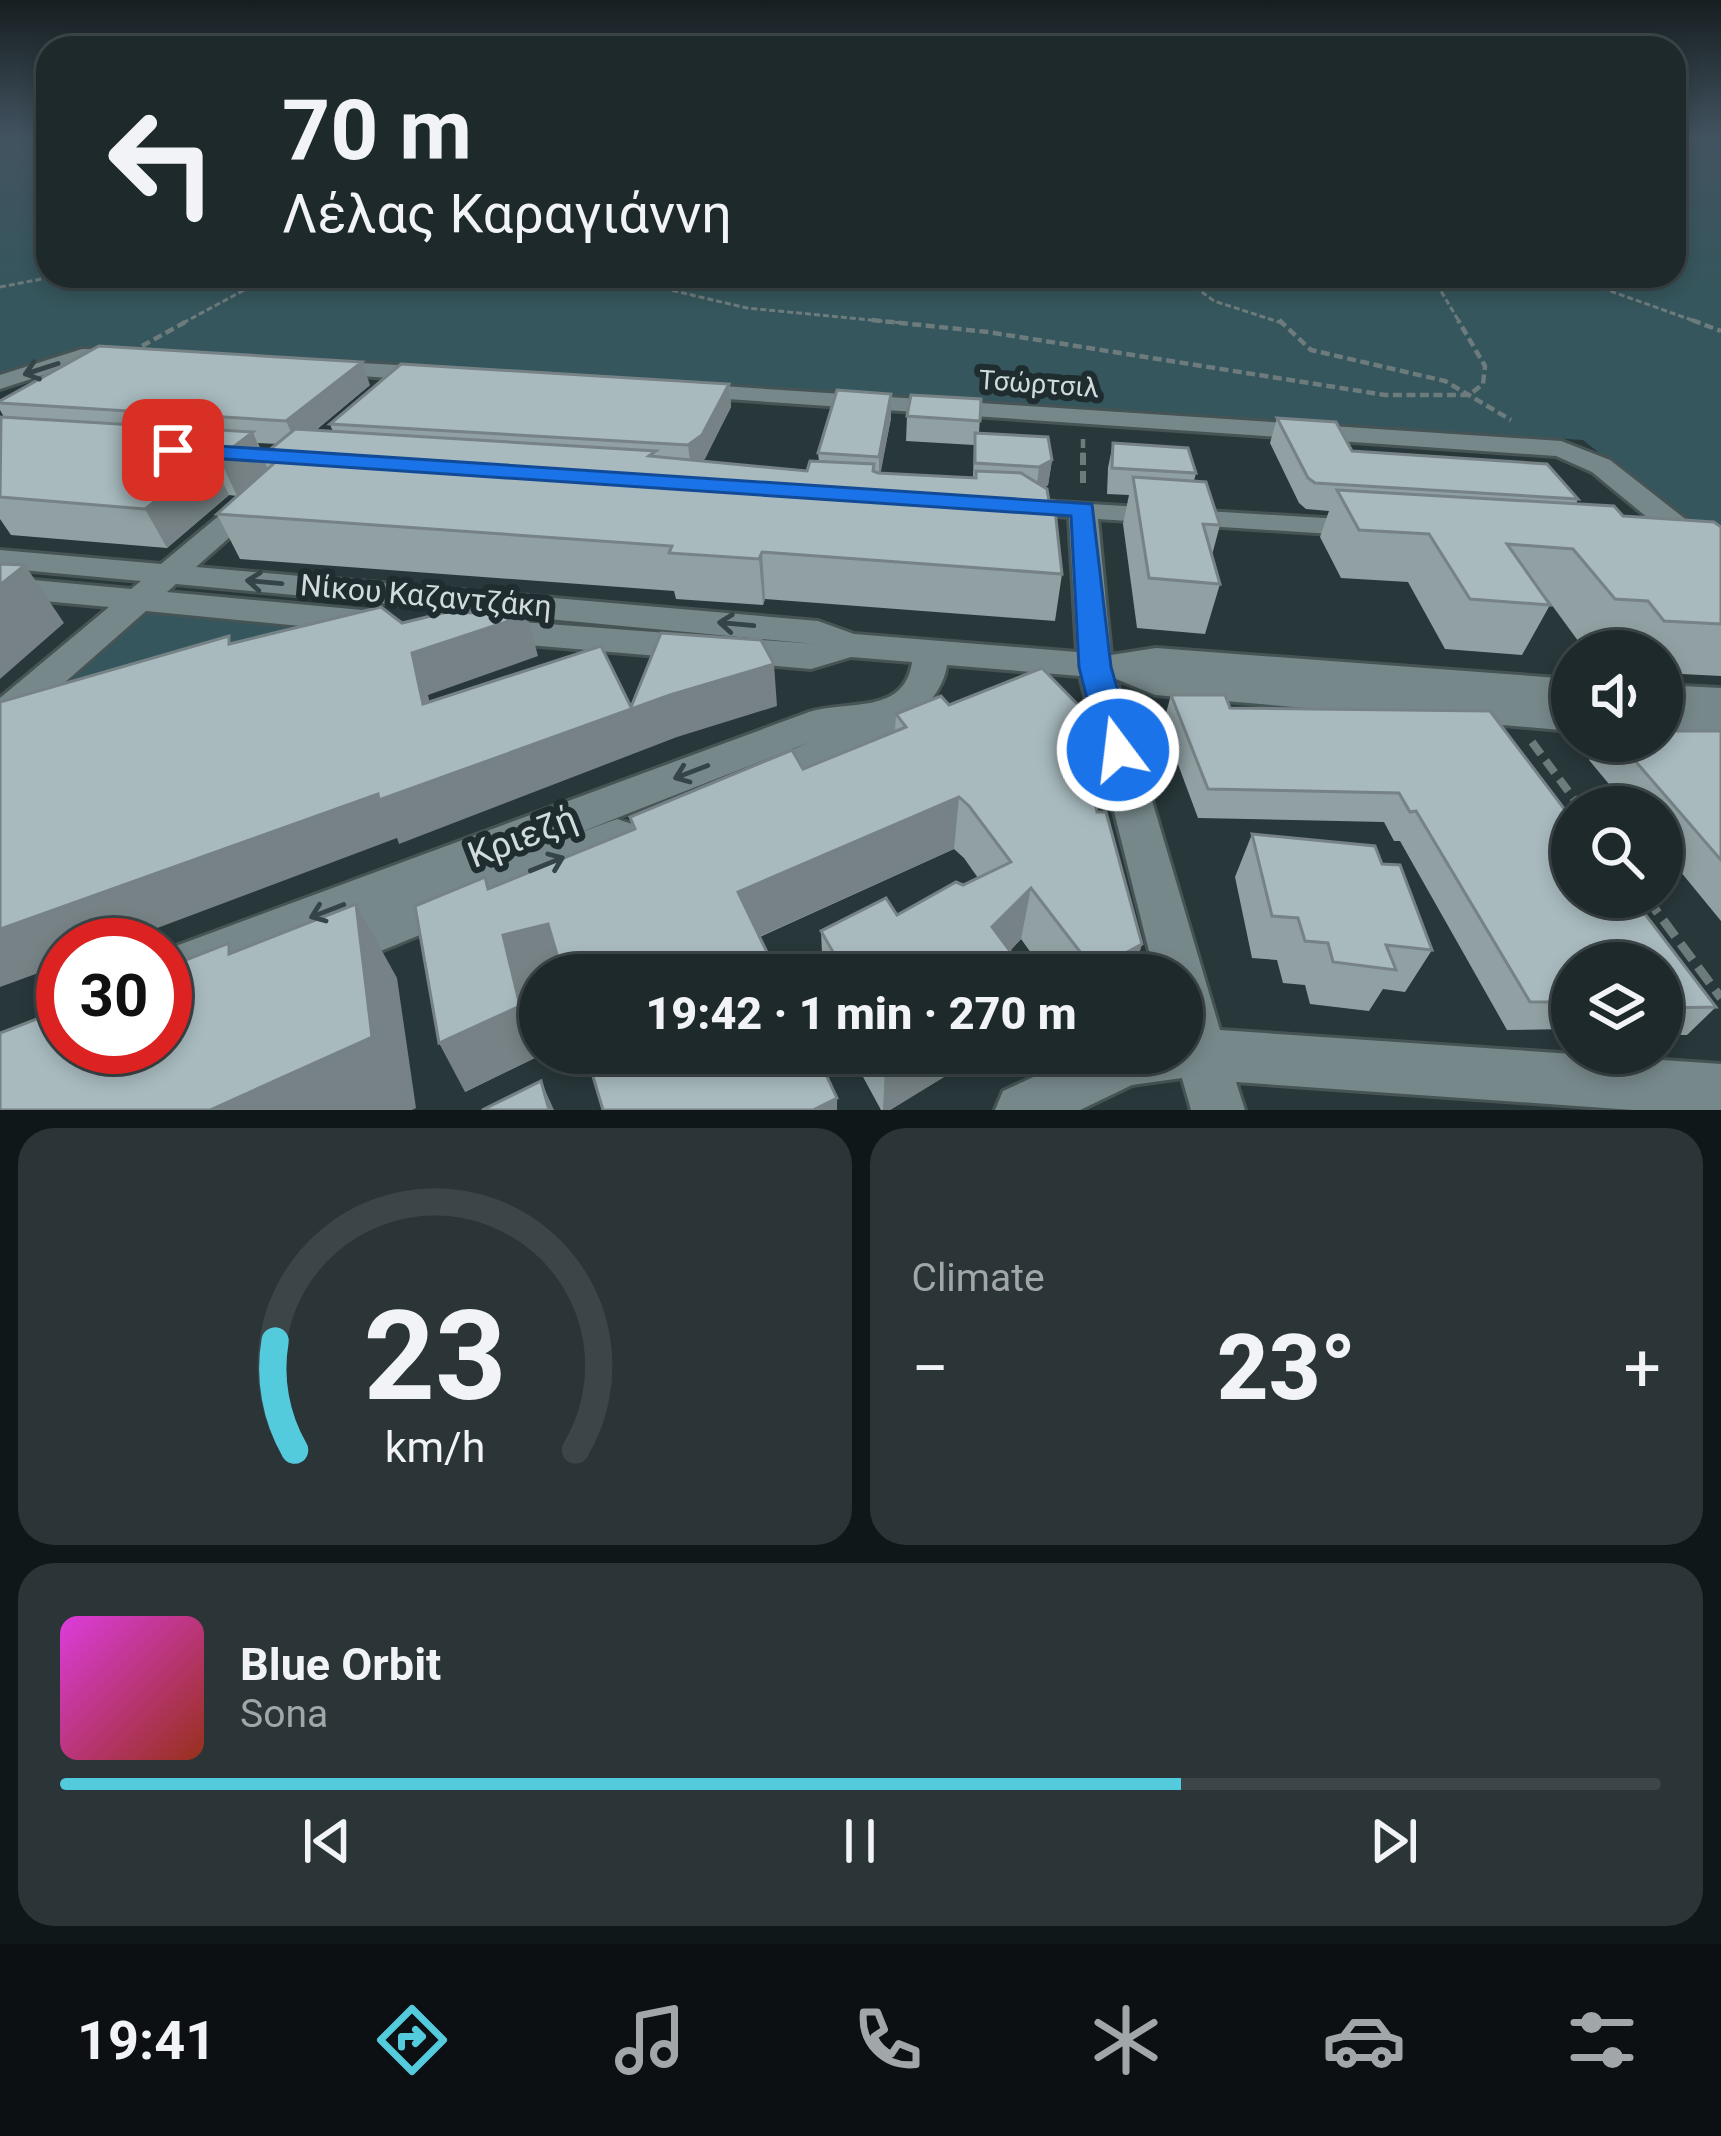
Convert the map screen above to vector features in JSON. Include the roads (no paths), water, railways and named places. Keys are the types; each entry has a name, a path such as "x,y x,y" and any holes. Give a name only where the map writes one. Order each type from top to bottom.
{"street":[{"path":"0,382 82,355 132,358"},
{"path":"311,367 454,375"},
{"path":"372,401 406,372"},
{"name":"Τσώρτσιλ","path":"667,389 1561,448 1601,466 1713,555"},
{"path":"0,720 270,487"},
{"path":"989,503 1394,529"},
{"path":"1083,509 1110,668 1174,954"},
{"path":"1656,545 1713,555"},
{"name":"Νίκου Καζαντζάκη","path":"0,559 818,632 850,645 1110,668 1155,682 1551,715"},
{"name":"Νίκου Καζαντζάκη","path":"0,587 811,657 850,645"},
{"path":"274,646 349,620 375,591"},
{"name":"Κριεζή","path":"192,1004 837,749 909,702 925,685 931,653"},
{"name":"Νίκου Καζαντζάκη","path":"1110,668 1156,660 1551,690"},
{"path":"1683,699 1721,701"},
{"path":"0,720 69,704"},
{"name":"Κριεζή","path":"192,963 822,722 883,716"},
{"path":"1683,725 1721,728"},
{"path":"1203,1053 1721,1090"},
{"path":"1022,1110 1098,1074"},
{"path":"1199,1074 1218,1110"}]}
